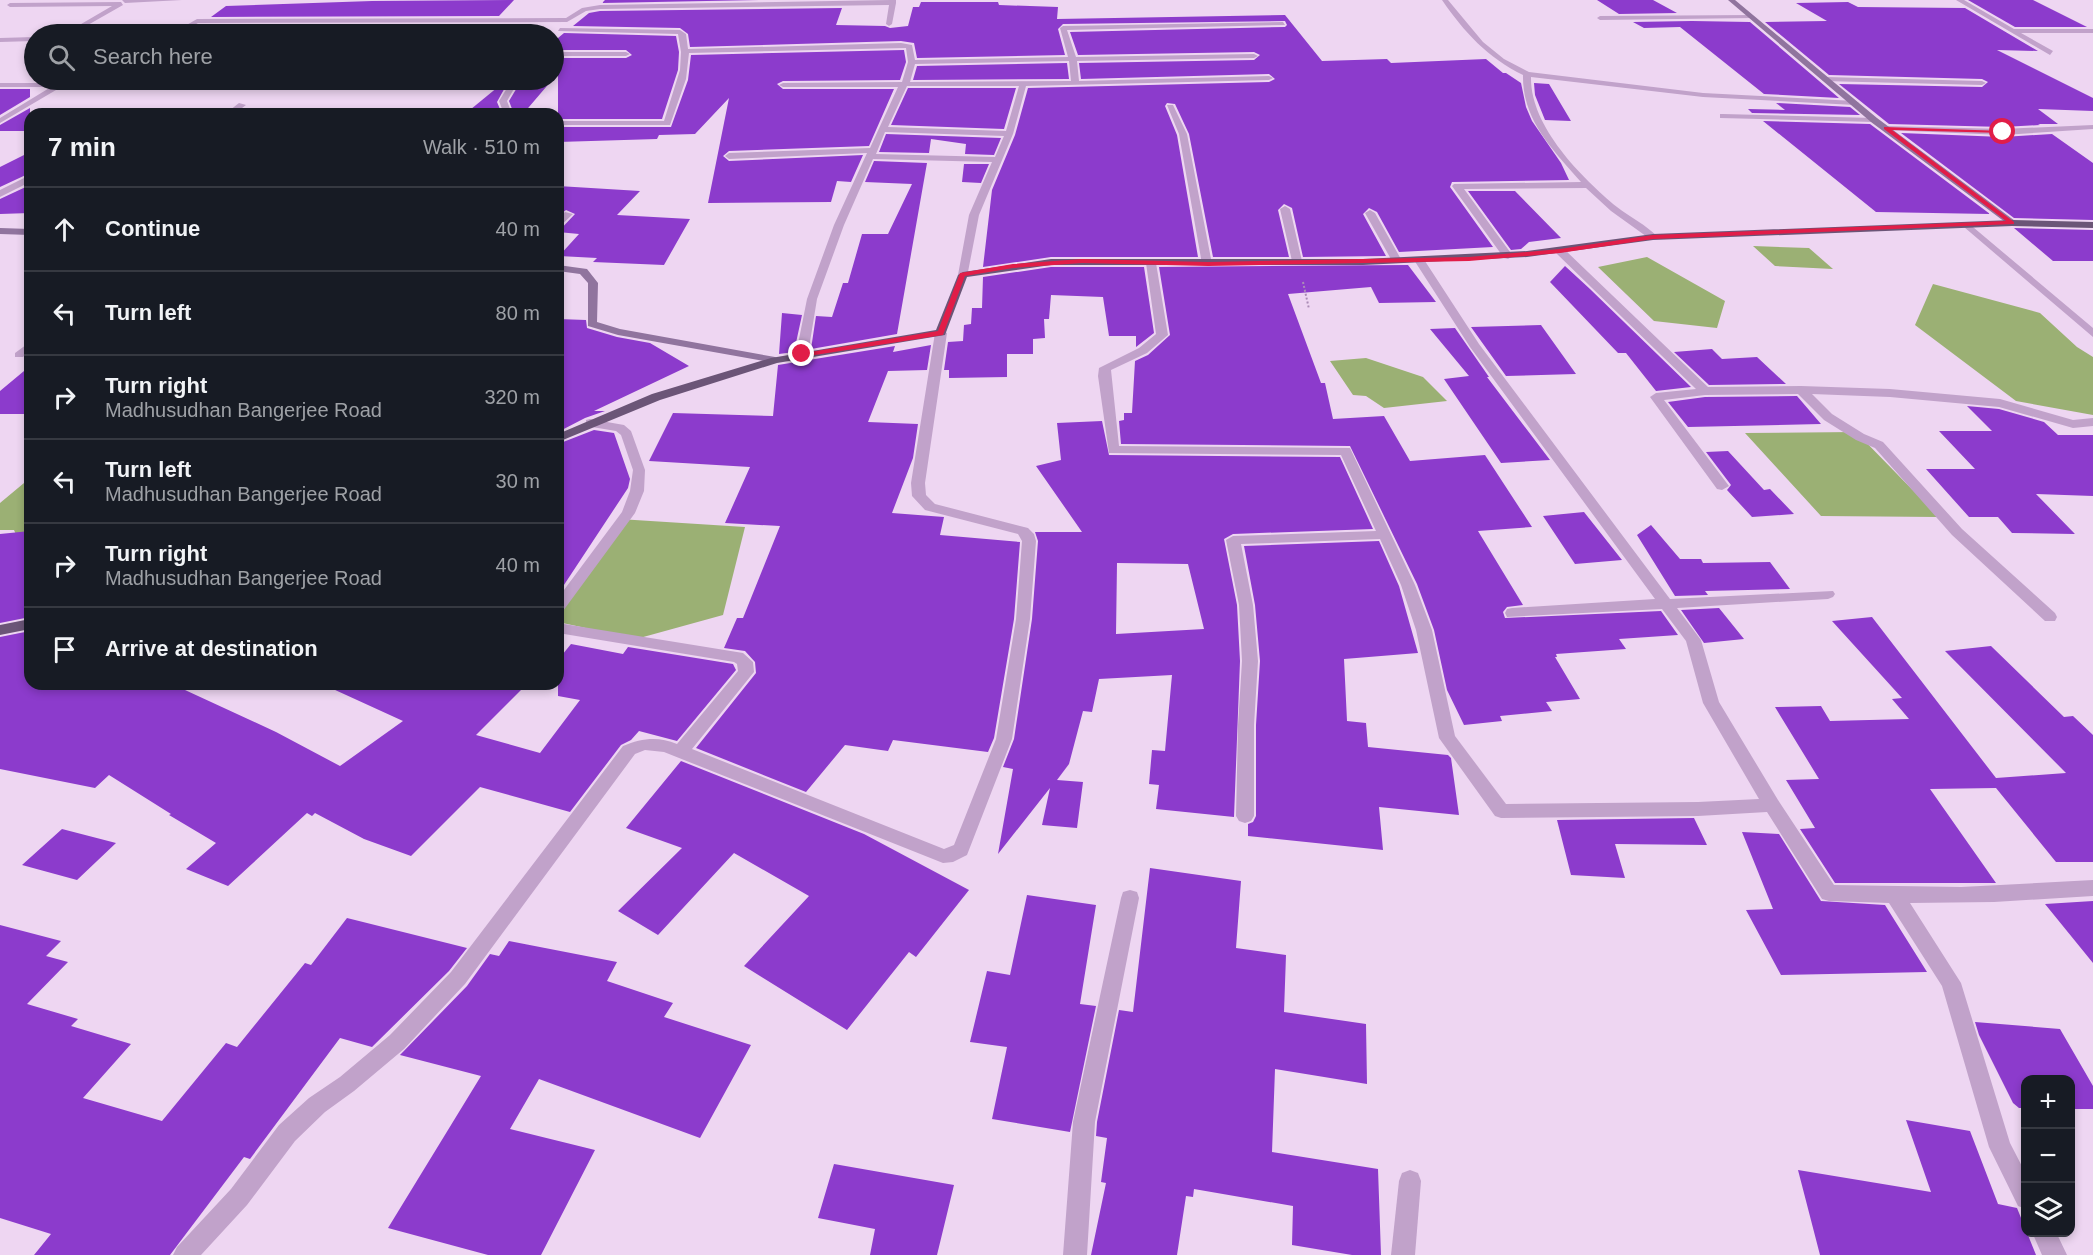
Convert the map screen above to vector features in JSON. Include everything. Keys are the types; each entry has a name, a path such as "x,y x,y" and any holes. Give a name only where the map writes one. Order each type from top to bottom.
{"main road":[{"path":"564,435 675,390 775,360 941,333 963,274 1052,262 1208,264 1397,261 1508,256 1653,237 2012,223 2093,225"},
{"path":"0,630 24,625"}],"street":[{"path":"10,5 179,0"},
{"path":"564,24 593,0"},
{"path":"1445,0 1464,27 1502,63 1527,74 1714,96 1855,103"},
{"path":"1731,0 1874,120 2012,223"},
{"path":"1959,0 2050,53"},
{"path":"85,24 124,1"},
{"path":"584,9 678,4 893,1 889,24"},
{"path":"1600,18 1752,18"},
{"path":"191,24 196,21 381,19 567,20"},
{"path":"1075,83 1073,60 1063,28 1283,24"},
{"path":"2014,31 2093,31"},
{"path":"564,33 680,32 681,42 686,51 682,81 667,123 564,123"},
{"path":"0,40 24,39"},
{"path":"686,51 901,45 909,47 912,62 906,83 901,88 839,225 812,299 802,354"},
{"path":"564,54 626,54"},
{"path":"912,62 1254,56"},
{"path":"1527,74 1525,87 1527,99 1536,120 1588,185 1614,209 1653,237"},
{"path":"783,85 1023,84 1269,78"},
{"path":"1826,79 1982,83"},
{"path":"963,274 974,215 1009,134 1023,84"},
{"path":"0,85 24,85"},
{"path":"0,121 53,90"},
{"path":"506,108 503,101 509,90"},
{"path":"238,108 242,105"},
{"path":"1170,107 1183,134 1208,264"},
{"path":"1723,116 1874,120"},
{"path":"1886,128 2003,132 2093,127"},
{"path":"882,129 1009,134"},
{"path":"729,156 872,153 998,160"},
{"path":"0,194 24,181"},
{"path":"1508,256 1456,186 1588,185"},
{"path":"1285,209 1297,261"},
{"path":"1370,213 1397,261"},
{"path":"564,218 568,214"},
{"path":"1967,225 2033,285 2093,334"},
{"path":"0,231 24,232"},
{"path":"1560,251 1705,391"},
{"path":"1419,260 1474,345 1693,640 1711,703 1772,805 1829,893 1895,896 2010,895 2093,888"},
{"path":"1151,262 1162,335 1140,352 1105,368 1113,450 1346,451 1408,585 1424,630 1447,738 1500,811 1698,809 1772,805"},
{"path":"564,269 584,271 593,283 592,324 618,332 775,360"},
{"path":"185,1255 239,1197 287,1133 317,1105 397,1042 458,978 629,750 644,744 666,746 943,856 954,855 961,850 1004,739 1023,619 1029,541 1028,534 1023,531 930,507 919,496 918,483 941,333"},
{"path":"19,356 24,351"},
{"path":"1801,390 1828,417 1860,437 1879,445 1957,532 2050,617"},
{"path":"1722,486 1656,397 1705,391 1801,390 1890,393 2000,403 2073,424 2093,422"},
{"path":"564,600 628,513 637,491 639,470 627,434 620,428 590,423"},
{"path":"1245,816 1246,725 1250,661 1246,605 1233,540 1383,534"},
{"path":"1512,613 1828,594"},
{"path":"564,629 738,657 745,662 746,672 681,751"},
{"path":"1895,896 1951,983 2000,1147 2021,1190"},
{"path":"1075,1255 1084,1122 1130,898"},
{"path":"1403,1255 1410,1181"},
{"path":"2045,1237 2055,1255"}],"shaded area":[{"path":"1753,246 1809,248 1833,269 1775,266"},
{"path":"1647,257 1725,301 1717,328 1654,321 1598,267"},
{"path":"1933,284 2040,313 2077,347 2093,357 2093,415 2016,401 1915,325"},
{"path":"1366,358 1423,377 1447,401 1384,408 1366,396 1353,395 1330,361"},
{"path":"1856,432 1939,517 1821,516 1745,433"},
{"path":"24,483 24,538 18,539 14,530 0,530 0,503"},
{"path":"619,519 745,527 723,615 636,639 564,623 564,606"}],"building":[{"path":"514,0 499,16 211,17 226,6 372,1"},
{"path":"605,0 759,0 602,3"},
{"path":"1597,0 1653,0 1677,13 1619,14"},
{"path":"1968,0 2033,0 2087,27 2015,27"},
{"path":"921,2 998,2 999,5 1058,7 1057,19 1285,15 1322,61 1387,59 1391,63 1486,59 1503,73 1521,83 1526,107 1532,121 1561,163 1569,180 1452,182 1450,187 1493,247 1399,252 1377,212 1369,208 1363,214 1386,256 1303,257 1292,208 1284,204 1278,210 1289,257 1213,257 1189,134 1175,104 1167,103 1165,106 1177,135 1198,257 1051,257 983,267 992,190 1015,135 1028,88 1269,82 1275,79 1269,74 1081,79 1079,63 1254,60 1260,55 1254,52 1078,55 1070,32 1285,27 1287,25 1285,21 1063,24 1058,29 1065,55 917,58 914,43 901,41 690,47 688,34 680,28 573,26 589,13 600,11 842,8 836,25 890,28 908,26 913,7 919,7"},
{"path":"1848,2 1858,7 1965,8 2038,51 1997,50 2093,98 2093,111 2038,109 2058,124 2003,127 1889,124 1839,84 1982,87 1988,82 1982,79 1829,75 1765,22 1827,21 1796,3"},
{"path":"1633,22 1750,22 1839,98 1764,94 1680,27 1644,28"},
{"path":"564,33 676,36 679,52 678,70 662,119 564,119 564,108 558,108 558,90 564,90 564,58 626,58 632,55 626,50 564,50"},
{"path":"904,50 906,62 900,80 783,81 777,84 783,89 894,89 869,146 729,151 723,156 729,161 863,155 851,182 837,181 831,202 708,203 729,98 695,134 659,135 657,139 564,142 564,127 671,127 688,80 691,55"},
{"path":"1067,63 1069,79 913,80 917,66"},
{"path":"1534,83 1549,84 1571,121 1545,120 1535,95"},
{"path":"908,88 1016,88 1004,129 891,125"},
{"path":"0,89 30,90 30,97 0,115"},
{"path":"494,90 504,90 497,102 500,108 472,108"},
{"path":"516,90 543,90 528,108 512,108 509,101"},
{"path":"1776,103 1850,107 1860,115 1752,113 1748,109 1785,110"},
{"path":"24,111 24,131 0,131 0,125"},
{"path":"1763,121 1870,124 1990,214 1876,212"},
{"path":"1901,133 2003,137 2052,134 2093,163 2093,220 2014,218"},
{"path":"886,134 1001,138 994,155 965,154 966,144 931,139 929,153 879,152"},
{"path":"24,155 24,176 0,187 0,167"},
{"path":"874,161 927,163 897,334 811,349 816,316 832,317 843,283 848,283 862,234 888,234 912,184 865,182"},
{"path":"964,164 989,164 981,183 962,182"},
{"path":"564,186 640,191 617,215 690,219 664,265 593,262 597,258 564,256 564,250 579,234 564,233 564,226 575,214 566,210 564,212"},
{"path":"24,188 24,213 0,214 0,199"},
{"path":"1468,191 1515,191 1561,238 1529,242 1521,249 1511,250"},
{"path":"2014,228 2093,230 2093,261 2053,261"},
{"path":"1408,265 1436,302 1379,303 1371,287 1288,294 1321,383 1325,383 1333,419 1384,416 1410,461 1485,455 1532,527 1478,531 1523,605 1507,607 1503,612 1505,618 1661,611 1678,635 1619,639 1626,649 1556,654 1557,657 1555,657 1580,699 1546,702 1552,711 1500,716 1502,721 1464,725 1447,690 1434,630 1417,584 1350,446 1121,444 1119,421 1124,420 1124,413 1132,413 1135,361 1148,355 1170,335 1159,267"},
{"path":"1565,266 1691,387 1656,391 1626,353 1618,353 1550,282"},
{"path":"1051,267 1144,267 1154,333 1136,347 1136,336 1109,336 1103,297 1051,295 1049,319 1044,319 1045,338 1033,339 1033,354 1007,354 1007,377 949,378 949,370 944,370 948,342 963,341 964,325 971,324 972,308 982,308 983,277"},
{"path":"782,313 802,315 794,352 779,354"},
{"path":"564,319 586,320 587,328 617,337 650,343 689,366 594,411 605,411 564,429"},
{"path":"1541,325 1576,374 1506,376 1471,327"},
{"path":"1455,328 1489,377 1487,377 1550,460 1501,463 1444,379 1469,376 1430,329"},
{"path":"931,345 927,370 888,371 868,422 918,424 913,458 892,513 944,517 940,535 1020,542 1014,619 994,738 988,752 893,740 888,751 845,745 806,792 696,748 756,673 755,662 745,651 724,648 737,618 743,618 780,526 725,523 750,467 649,461 673,413 773,416 778,365 895,346 893,352"},
{"path":"1712,349 1722,359 1757,357 1786,384 1709,385 1674,352"},
{"path":"24,371 24,414 0,414 0,391"},
{"path":"1797,396 1821,424 1688,427 1668,402 1705,397"},
{"path":"1967,406 1999,409 2044,422 2058,435 2093,435 2093,496 2036,494 2075,534 2012,533 1998,517 1969,517 1926,469 1975,469 1939,431 1992,431"},
{"path":"1102,421 1109,455 1340,457 1373,529 1233,534 1224,539 1237,605 1240,661 1234,817 1156,809 1159,785 1149,784 1152,750 1165,751 1172,675 1099,679 1092,712 1083,711 1069,764 1057,780 1083,782 1077,828 1042,825 1050,788 998,854 1013,769 1003,767 1014,739 1032,619 1038,541 1035,532 1082,532 1036,466 1061,460 1057,423","holes":["1117,563 1188,564 1204,629 1116,634"]},
{"path":"594,430 614,433 630,479 628,488 564,585 564,442"},
{"path":"1728,451 1764,490 1770,489 1794,514 1752,517 1727,490 1731,485 1706,452"},
{"path":"1584,512 1622,560 1575,564 1543,516"},
{"path":"1651,525 1680,559 1701,559 1703,563 1770,562 1790,589 1705,591 1708,595 1675,596 1637,535"},
{"path":"24,532 24,618 0,623 0,534"},
{"path":"1379,541 1399,586 1418,653 1344,659 1347,721 1366,723 1368,747 1448,755 1451,758 1459,815 1379,807 1383,850 1248,836 1248,824 1253,822 1256,816 1256,725 1260,661 1255,605 1244,546"},
{"path":"1719,608 1744,639 1704,643 1681,610"},
{"path":"1872,617 1996,778 2066,773 1945,651 1991,646 2064,717 2073,716 2093,735 2093,862 2056,862 1996,788 1930,789 1996,883 1835,883 1800,829 1815,828 1786,780 1819,779 1775,707 1821,706 1830,721 1909,719 1892,699 1902,698 1832,621"},
{"path":"24,632 24,690 185,690 276,732 340,766 403,721 335,690 521,690 476,735 540,753 580,700 558,696 558,690 564,690 564,653 571,644 623,654 628,647 733,664 736,670 677,741 639,731 631,740 621,745 570,812 480,787 411,856 364,839 315,813 312,816 307,813 228,886 186,869 216,843 109,775 95,788 0,769 0,637"},
{"path":"681,761 864,834 969,890 916,957 909,952 847,1030 744,966 809,896 734,853 658,935 618,911 682,848 626,828"},
{"path":"1694,818 1707,845 1615,844 1625,878 1571,875 1557,820"},
{"path":"62,829 116,843 77,880 22,865"},
{"path":"1742,832 1779,834 1821,901 1885,905 1927,972 1781,975 1746,910 1773,909"},
{"path":"1150,868 1241,881 1236,948 1286,955 1284,1012 1366,1024 1367,1084 1275,1069 1272,1152 1378,1169 1381,1255 1352,1255 1292,1245 1293,1206 1194,1189 1193,1197 1186,1196 1177,1255 1091,1255 1106,1183 1101,1182 1107,1138 1096,1136 1097,1122 1119,1010 1133,1012"},
{"path":"1027,895 1096,905 1080,1004 1096,1006 1070,1132 992,1119 1007,1047 970,1042 987,971 1010,975"},
{"path":"2093,901 2093,963 2045,904"},
{"path":"347,918 467,948 449,971 372,1047 340,1038 250,1159 244,1157 170,1255 34,1255 51,1234 0,1218 0,925 61,941 46,956 68,962 27,1004 78,1019 71,1026 131,1044 83,1098 162,1121 226,1043 237,1047 305,963 311,965"},
{"path":"509,941 617,962 607,981 673,1003 664,1017 751,1045 700,1138 539,1079 510,1129 595,1150 541,1255 488,1255 388,1228 481,1076 400,1055 467,986 490,954 499,956"},
{"path":"1975,1022 2060,1029 2093,1086 2093,1109 2075,1109 2075,1075 2021,1075 2021,1108 2019,1108 2013,1103 1979,1035"},
{"path":"1906,1120 1970,1131 1998,1204 2017,1208 2021,1218 2021,1237 2029,1237 2036,1255 1820,1255 1798,1170 1931,1192"},
{"path":"834,1164 954,1185 937,1255 870,1255 875,1229 818,1218"}],"route":[{"path":"802,354 941,333 963,274 1013,266 1082,261 1208,264 1469,259 1560,251 1653,237 2012,223 1886,128 2003,132"}]}
